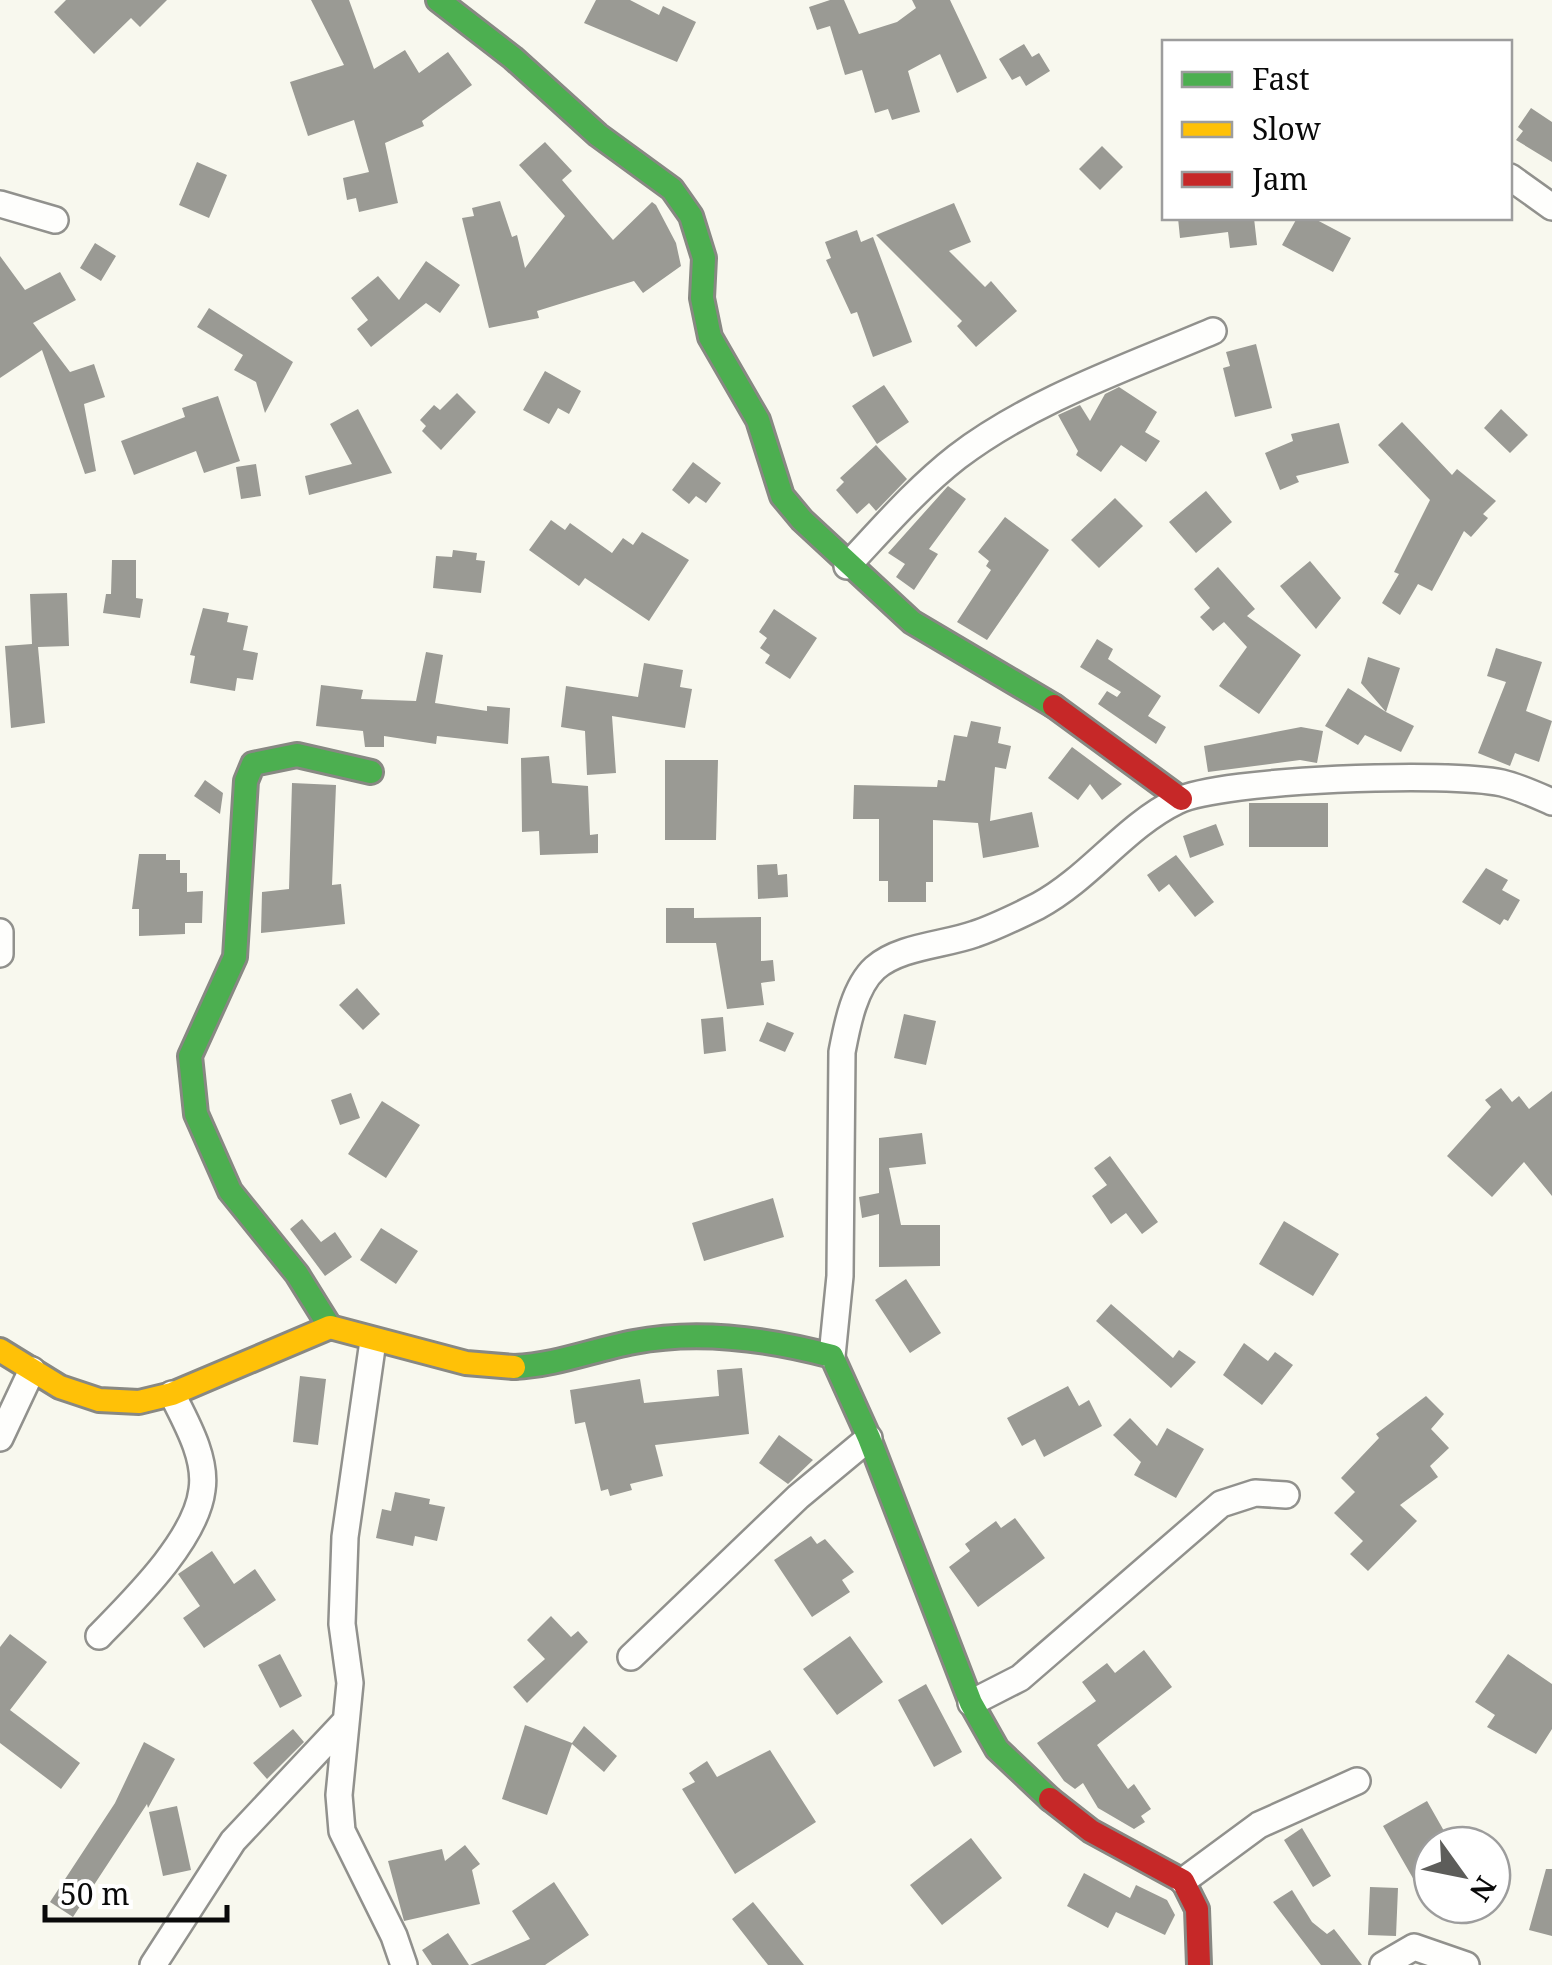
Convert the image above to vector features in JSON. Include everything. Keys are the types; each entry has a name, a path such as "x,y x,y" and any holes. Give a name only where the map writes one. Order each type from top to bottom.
{"street":[{"path":"438,0 513,58 598,134 672,189 692,216 704,258 702,298 710,337 758,420 782,496 847,566 912,622 1057,708 1182,799"},
{"path":"1512,179 1552,207"},
{"path":"0,204 54,220"},
{"path":"847,566 932,479 1004,425 1086,384 1213,332"},
{"path":"372,772 323,758 288,754 253,764 246,781 235,957 190,1056 196,1114 206,1145 230,1191 297,1274 330,1327 466,1363 513,1366 553,1366 634,1342 689,1337 768,1339 832,1356"},
{"path":"1199,1965 1197,1910 1183,1880 1092,1831 1048,1800 996,1749 972,1703 869,1438 832,1356 840,1276 842,1052 849,1017 873,970 891,959 976,934 1036,907 1076,884 1152,814 1182,799 1264,785 1463,778 1504,783 1552,802"},
{"path":"0,932 0,954"},
{"path":"0,1350 60,1387 99,1400 138,1402 172,1394 330,1327"},
{"path":"373,1341 345,1537 342,1624 350,1684 344,1724 342,1831 394,1936 404,1965"},
{"path":"0,1438 32,1370"},
{"path":"99,1636 150,1583 185,1530 202,1492 190,1431 172,1394"},
{"path":"631,1657 798,1497 869,1438"},
{"path":"972,1703 1020,1678 1221,1504 1255,1493 1286,1494"},
{"path":"153,1965 233,1842 344,1724"},
{"path":"1183,1880 1259,1825 1358,1781"},
{"path":"1383,1965 1414,1946 1466,1965"}],"building":[{"path":"66,0 167,0 140,27 131,18 94,54 54,12"},
{"path":"311,0 349,0 374,69 405,50 419,73 448,52 472,85 422,121 424,126 385,143 398,203 359,212 356,198 347,200 343,178 369,172 354,120 308,136 290,82 344,65"},
{"path":"596,0 630,0 659,15 663,6 696,22 677,62 584,23"},
{"path":"844,0 859,34 897,22 916,8 912,0 950,0 987,78 957,93 940,54 908,71 920,112 892,120 888,109 875,113 862,70 845,75 830,26 817,30 809,7"},
{"path":"1024,44 1032,57 1039,53 1050,71 1026,86 1020,76 1012,80 999,59"},
{"path":"1531,108 1552,122 1552,162 1516,140 1523,131 1518,127"},
{"path":"545,142 572,171 562,180 613,240 652,202 656,205 676,243 681,266 643,293 634,281 537,311 539,318 489,328 462,218 474,216 472,208 500,201 512,237 517,235 525,268 565,216 519,165"},
{"path":"1102,146 1123,167 1100,190 1079,169"},
{"path":"197,162 227,175 209,218 179,205"},
{"path":"954,203 971,242 949,251 985,287 991,281 1017,311 976,347 957,326 962,321 876,235"},
{"path":"1178,220 1254,220 1257,245 1230,248 1228,232 1180,238"},
{"path":"1296,220 1317,220 1351,238 1333,272 1282,245"},
{"path":"857,230 861,242 873,237 912,342 873,357 857,312 851,314 826,260 831,258 825,242"},
{"path":"95,243 116,256 101,281 80,268"},
{"path":"0,256 25,290 60,272 76,300 33,323 70,372 94,364 105,397 84,404 96,471 85,474 42,350 0,378"},
{"path":"426,261 460,285 440,313 426,303 371,347 357,329 368,320 351,298 378,276 399,300"},
{"path":"209,308 293,362 265,413 256,382 234,370 243,355 197,327"},
{"path":"1256,344 1272,408 1235,417 1223,368 1230,366 1226,352"},
{"path":"545,371 581,391 569,414 558,408 549,424 523,410"},
{"path":"884,385 909,422 877,444 852,406"},
{"path":"1119,387 1157,412 1145,432 1160,441 1146,462 1121,445 1101,472 1076,455 1078,451 1058,415 1080,405 1090,421 1105,394"},
{"path":"457,393 476,412 441,450 422,431 426,426 420,420 434,405 440,410"},
{"path":"218,396 240,461 204,473 196,451 134,475 121,441 185,417 182,408"},
{"path":"358,409 392,473 309,495 305,476 352,464 330,424"},
{"path":"1501,409 1528,435 1510,453 1484,428"},
{"path":"1402,422 1452,475 1457,469 1496,501 1483,514 1488,518 1471,537 1464,531 1432,591 1418,584 1400,615 1382,603 1399,574 1394,572 1430,500 1378,445"},
{"path":"1339,423 1349,463 1296,476 1299,482 1280,490 1265,453 1293,441 1291,434"},
{"path":"876,445 907,479 876,511 869,503 857,514 836,490 844,482 840,478"},
{"path":"693,462 721,483 706,503 696,496 689,504 672,490"},
{"path":"256,464 261,496 241,499 236,467"},
{"path":"948,486 966,499 929,549 938,554 914,590 896,577 905,564 888,553"},
{"path":"1206,491 1232,522 1196,553 1169,522"},
{"path":"1115,498 1143,526 1099,568 1071,540"},
{"path":"1005,517 1049,550 987,640 957,622 991,570 986,566 989,561 978,552"},
{"path":"551,520 565,530 570,523 612,553 623,538 633,545 642,532 689,560 649,621 585,578 579,586 529,550"},
{"path":"453,550 477,553 476,560 485,561 481,593 433,588 436,556 452,557"},
{"path":"112,560 136,560 136,598 143,599 140,618 103,613 106,594 111,594"},
{"path":"1310,561 1341,598 1316,629 1280,586"},
{"path":"1218,567 1255,609 1247,616 1301,655 1259,714 1219,686 1247,647 1224,622 1213,631 1200,617 1210,608 1194,589"},
{"path":"67,593 69,646 38,647 45,723 11,728 5,646 32,644 30,594"},
{"path":"203,608 229,613 227,622 248,626 243,650 258,653 253,680 237,678 235,691 190,683 195,656 190,655"},
{"path":"774,609 817,638 790,679 765,663 770,655 760,648 767,638 759,632"},
{"path":"1097,639 1113,649 1108,659 1161,696 1148,716 1166,727 1156,744 1098,704 1107,691 1117,697 1121,692 1080,667"},
{"path":"1496,648 1542,662 1526,711 1552,721 1539,762 1515,753 1510,766 1478,753 1506,682 1487,676"},
{"path":"426,652 443,655 435,703 487,711 487,706 510,708 508,744 437,736 436,744 384,736 384,747 365,747 363,731 316,726 321,685 363,690 361,699 416,701"},
{"path":"1368,657 1400,668 1386,712 1361,683"},
{"path":"644,663 683,670 680,687 692,689 685,728 612,716 616,773 587,775 585,731 561,727 566,686 638,697"},
{"path":"1348,688 1414,726 1401,752 1365,735 1358,745 1325,726"},
{"path":"971,721 1001,727 998,743 1011,746 1006,769 995,767 990,821 1032,812 1039,847 983,858 978,823 933,820 933,882 926,882 926,902 888,902 888,881 879,881 879,819 853,819 854,785 937,787 938,780 945,781 954,735 967,737"},
{"path":"1301,727 1323,731 1317,763 1300,760 1208,772 1204,746"},
{"path":"1072,747 1122,784 1102,800 1090,784 1078,800 1048,778"},
{"path":"549,756 552,783 588,786 590,835 598,834 598,853 540,855 539,831 522,832 521,758"},
{"path":"665,760 718,760 716,840 665,840"},
{"path":"205,780 223,793 220,814 194,796"},
{"path":"292,783 336,785 332,885 341,884 345,924 261,933 262,892 289,889"},
{"path":"1249,803 1328,803 1328,847 1249,847"},
{"path":"1216,824 1224,845 1190,858 1183,836"},
{"path":"139,854 166,854 166,860 180,860 180,873 187,873 187,892 203,891 202,923 185,923 185,934 139,936 139,909 132,909"},
{"path":"1176,855 1214,902 1195,917 1169,884 1159,892 1147,875"},
{"path":"777,864 778,875 787,874 788,897 758,899 757,865"},
{"path":"1486,868 1508,880 1502,890 1520,900 1508,921 1504,919 1500,925 1462,902"},
{"path":"666,908 694,908 694,918 761,917 761,961 773,960 775,981 761,983 764,1005 727,1009 716,943 666,943"},
{"path":"357,988 380,1014 363,1030 339,1005"},
{"path":"904,1014 936,1021 926,1065 894,1058"},
{"path":"723,1017 726,1051 704,1054 701,1019"},
{"path":"767,1022 794,1033 785,1052 759,1041"},
{"path":"1501,1088 1512,1102 1519,1096 1529,1109 1552,1091 1552,1196 1524,1162 1492,1197 1447,1156 1491,1107 1485,1100"},
{"path":"351,1093 360,1118 340,1125 331,1100"},
{"path":"382,1101 420,1125 386,1178 348,1154"},
{"path":"922,1133 926,1164 889,1168 901,1225 940,1225 940,1266 879,1267 879,1214 862,1218 859,1197 879,1193 879,1138"},
{"path":"1110,1156 1158,1222 1142,1234 1126,1213 1111,1224 1092,1196 1107,1185 1094,1168"},
{"path":"773,1198 784,1237 704,1261 692,1223"},
{"path":"302,1219 321,1242 335,1232 352,1257 325,1276 290,1229"},
{"path":"1284,1221 1339,1254 1313,1296 1259,1264"},
{"path":"381,1228 418,1251 396,1284 360,1260"},
{"path":"906,1279 941,1333 910,1353 875,1300"},
{"path":"1111,1304 1173,1358 1179,1350 1196,1362 1171,1388 1096,1321"},
{"path":"1244,1343 1268,1361 1275,1352 1293,1365 1262,1405 1223,1375"},
{"path":"742,1368 749,1434 655,1445 663,1476 630,1484 632,1490 610,1496 608,1489 601,1491 585,1422 575,1424 570,1390 640,1379 644,1403 719,1396 717,1370"},
{"path":"300,1376 326,1379 318,1445 293,1442"},
{"path":"1068,1386 1079,1406 1089,1400 1102,1426 1044,1457 1035,1439 1022,1446 1007,1418"},
{"path":"1426,1396 1444,1414 1431,1429 1449,1448 1430,1466 1438,1477 1400,1505 1417,1521 1368,1571 1350,1554 1363,1541 1334,1513 1355,1492 1341,1478 1379,1438 1376,1434"},
{"path":"1130,1418 1157,1446 1167,1428 1204,1449 1176,1498 1134,1475 1141,1462 1113,1435"},
{"path":"779,1435 813,1460 788,1484 759,1463"},
{"path":"395,1492 430,1499 429,1504 445,1507 437,1541 415,1536 413,1546 376,1538 382,1509 391,1511"},
{"path":"1015,1518 1045,1558 978,1607 949,1567 970,1551 965,1544 996,1521 1001,1528"},
{"path":"811,1536 817,1544 825,1539 854,1572 842,1580 850,1592 812,1617 774,1560"},
{"path":"212,1551 234,1584 255,1569 276,1600 204,1648 183,1618 200,1606 178,1574"},
{"path":"551,1616 571,1637 578,1631 588,1642 527,1703 513,1687 545,1659 527,1640"},
{"path":"10,1634 47,1662 10,1710 80,1763 61,1789 0,1743 0,1647"},
{"path":"850,1636 883,1682 837,1715 803,1669"},
{"path":"1144,1650 1172,1687 1097,1745 1128,1789 1134,1784 1151,1809 1141,1816 1145,1822 1134,1829 1098,1808 1083,1783 1075,1789 1064,1781 1037,1743 1096,1701 1082,1682 1107,1663 1115,1673"},
{"path":"280,1654 302,1696 280,1708 258,1665"},
{"path":"1508,1654 1552,1684 1552,1729 1536,1754 1487,1727 1495,1715 1475,1702"},
{"path":"926,1684 962,1752 934,1767 898,1700"},
{"path":"525,1725 572,1743 584,1726 617,1756 604,1772 572,1744 547,1815 502,1799"},
{"path":"293,1729 304,1742 267,1779 253,1763"},
{"path":"144,1742 175,1759 148,1808 147,1804 73,1917 50,1902 115,1803"},
{"path":"770,1750 816,1822 735,1874 682,1789 695,1782 689,1773 707,1761 717,1777"},
{"path":"1427,1801 1441,1825 1412,1825 1412,1877 1383,1826"},
{"path":"177,1806 191,1870 163,1876 149,1812"},
{"path":"1302,1828 1331,1876 1313,1887 1284,1840"},
{"path":"971,1838 1002,1878 942,1925 910,1885"},
{"path":"465,1845 480,1864 472,1870 480,1904 404,1921 388,1861 442,1849 445,1861"},
{"path":"1546,1869 1552,1869 1552,1936 1529,1930"},
{"path":"1084,1873 1130,1898 1136,1885 1167,1900 1175,1915 1165,1935 1116,1912 1108,1928 1067,1906"},
{"path":"554,1882 589,1935 545,1965 470,1965 530,1939 512,1911"},
{"path":"1370,1887 1398,1888 1396,1936 1368,1935"},
{"path":"1292,1890 1312,1922 1327,1934 1334,1929 1362,1965 1321,1965 1273,1902"},
{"path":"753,1902 804,1965 768,1965 732,1919"},
{"path":"448,1933 469,1965 432,1965 422,1950"}],"traffic: fast":[{"path":"438,0 513,58 598,135 672,189 691,216 704,258 702,298 710,337 758,420 782,496 802,520 912,622 1054,706"},
{"path":"330,1327 297,1274 230,1191 196,1114 190,1056 235,957 246,781 253,764 297,755 371,772"},
{"path":"514,1367 634,1342 684,1336 759,1341 832,1356 869,1438 971,1703 997,1749 1050,1799"}],"traffic: slow":[{"path":"0,1350 60,1387 99,1400 139,1402 172,1394 330,1327 466,1363 514,1367"}],"traffic: jam":[{"path":"1054,706 1181,799"},
{"path":"1050,1799 1091,1831 1183,1881 1197,1909 1199,1965"}]}
